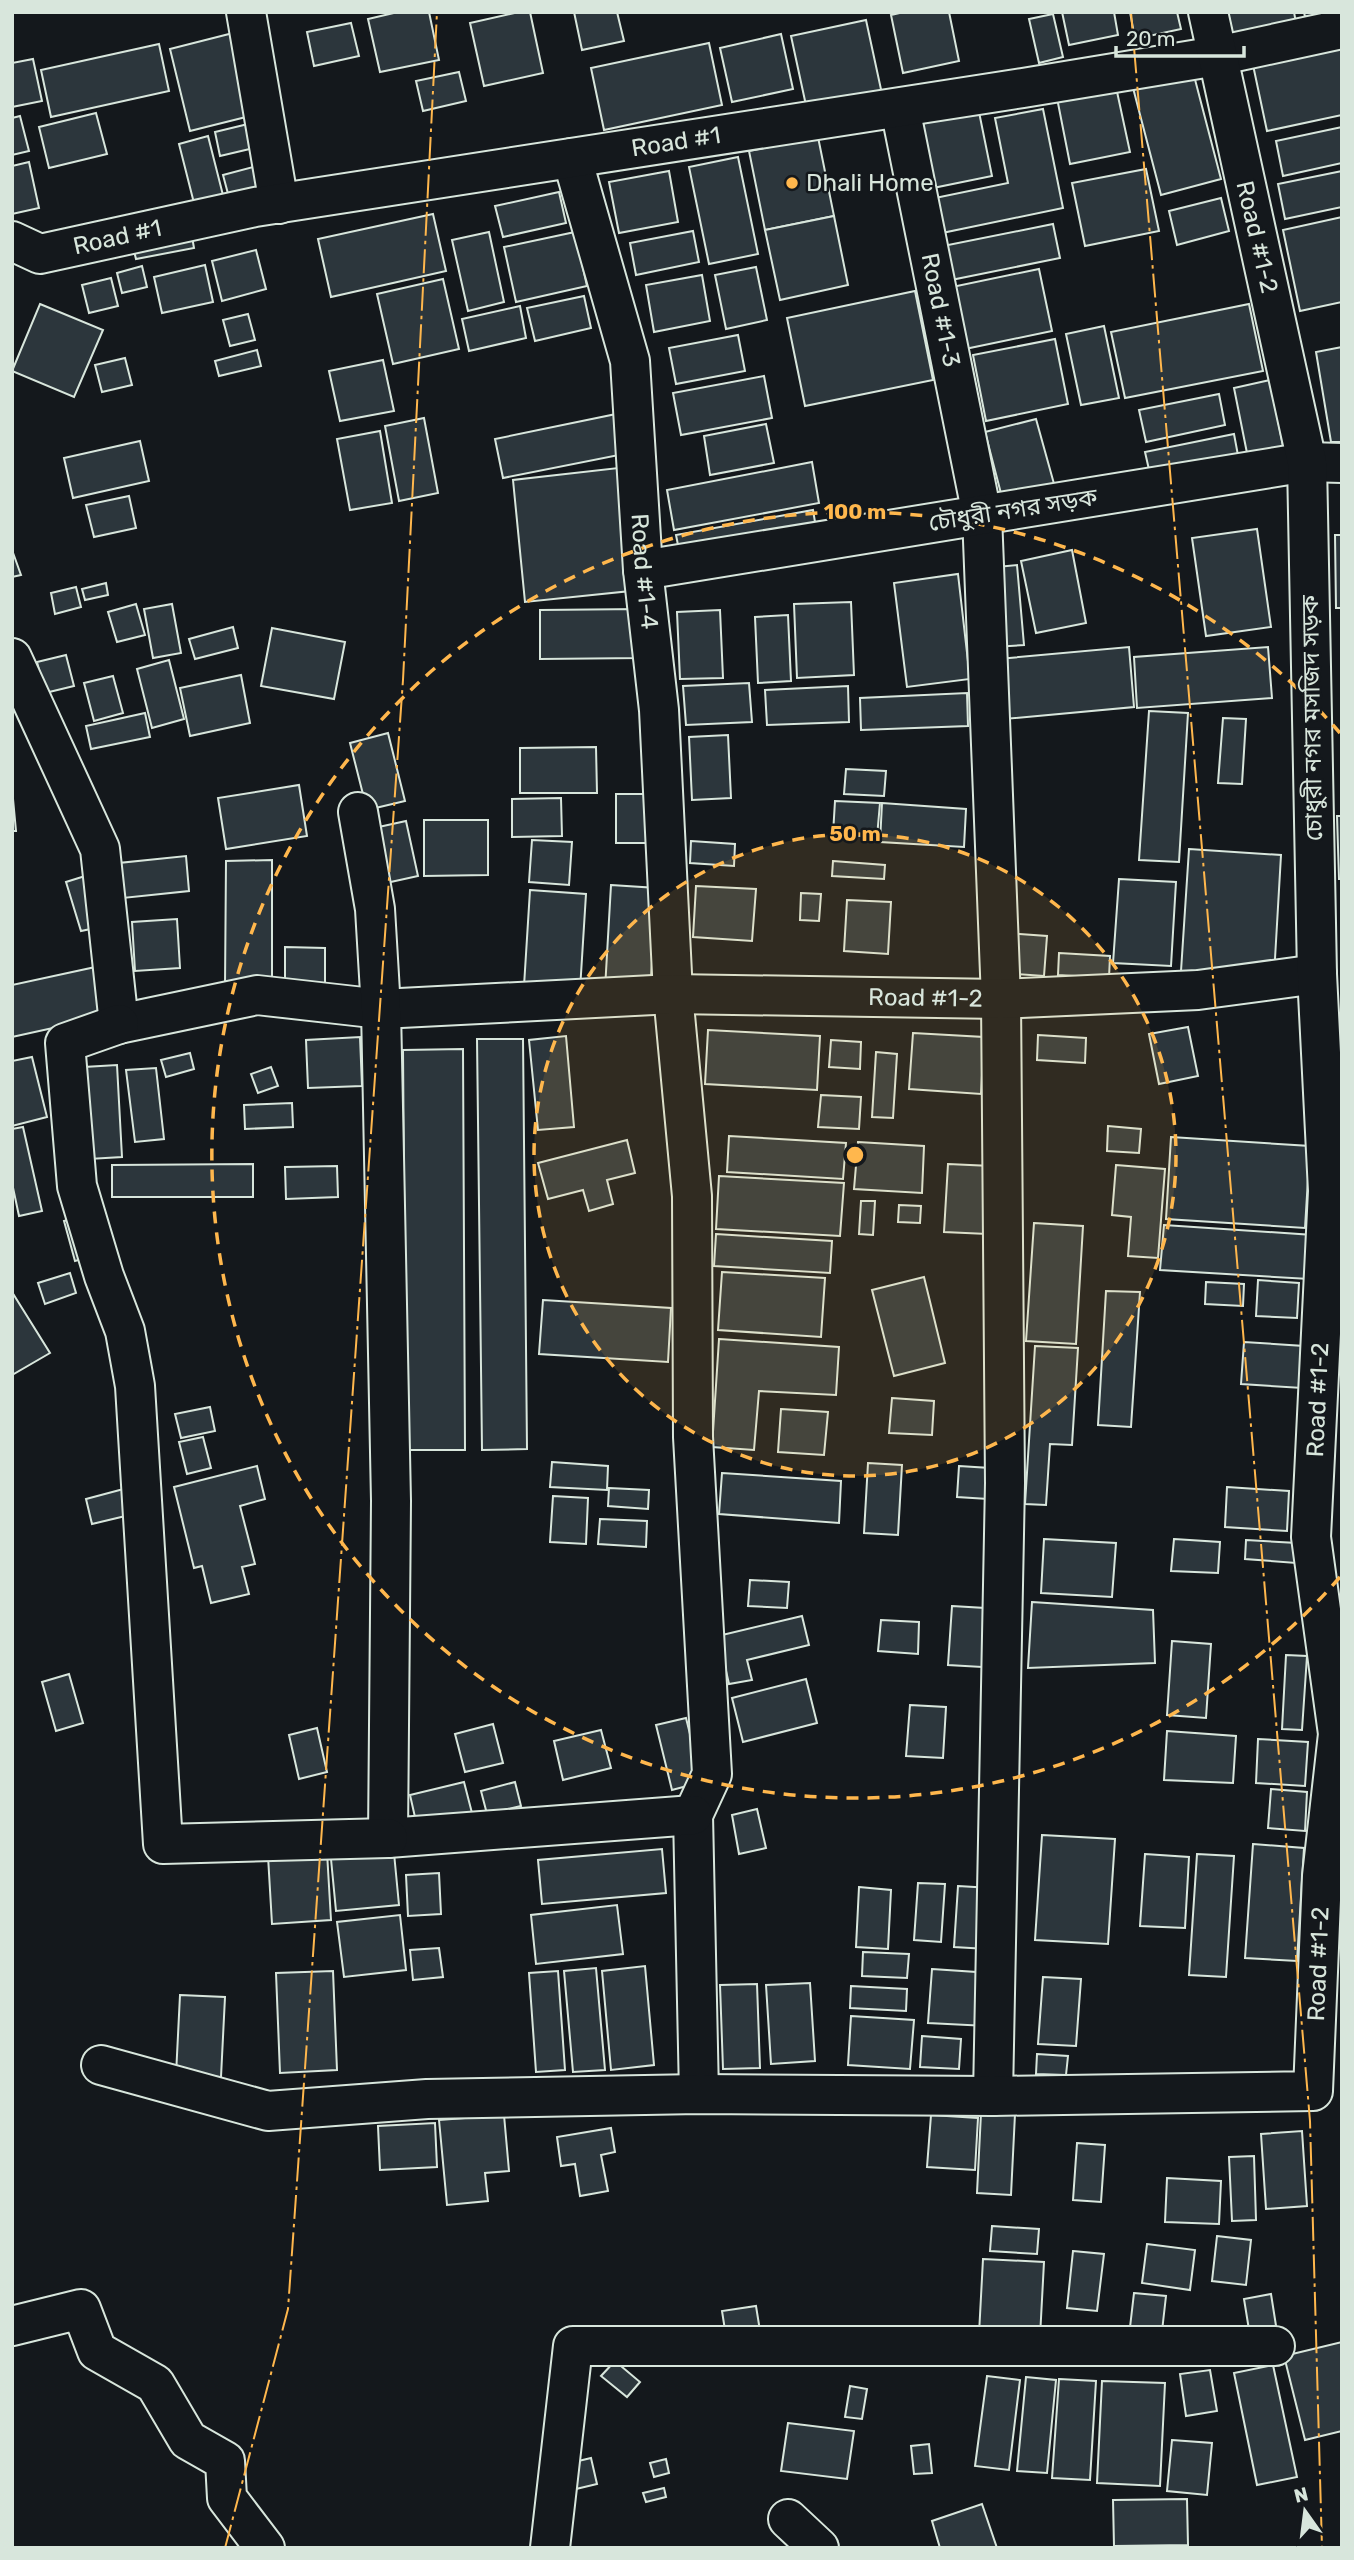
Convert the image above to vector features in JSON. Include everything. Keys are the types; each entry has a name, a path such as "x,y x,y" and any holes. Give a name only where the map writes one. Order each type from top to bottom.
{"street":[{"path":"246,12 279,204"},
{"name":"Road #1-2","path":"1208,12 1217,56 1324,462"},
{"name":"Road #1","path":"12,241 40,254 279,204 1217,56 1342,29"},
{"name":"Road #1-3","path":"900,107 982,514 1002,999 1005,1483 993,2096"},
{"name":"Road #1-4","path":"572,158 630,361 643,570 659,710 673,993 692,1196 693,1437 712,1774 693,1815"},
{"name":"চৌধুরী নগর সড়ক","path":"643,570 982,514 1324,462"},
{"name":"চোধুরী নগর মসজিদ সড়ক","path":"1317,975 1324,462"},
{"path":"12,658 100,849 119,1024"},
{"path":"358,813 375,909 381,1009 391,1501 388,1838 693,1815 699,2094"},
{"name":"Road #1-2","path":"388,1838 163,1844 135,1386 125,1331 104,1276 78,1186 65,1043 119,1024 257,995 381,1009 673,993 1002,999 1198,990 1317,975 1332,1064 1311,1537 1338,1734 1322,1876 1312,2091 993,2096"},
{"path":"101,2066 268,2111 427,2099 699,2094 993,2096"},
{"path":"12,2326 80,2309 97,2351 155,2384 188,2440 225,2460 227,2498 265,2548"},
{"path":"550,2548 573,2346 1275,2346"},
{"path":"788,2519 818,2548"}],"building":[{"path":"398,12 429,12 439,60 380,72 368,19"},
{"path":"530,12 543,73 484,86 470,23"},
{"path":"574,12 617,12 624,41 582,50"},
{"path":"904,12 949,12 959,61 903,73 891,15"},
{"path":"1062,12 1114,12 1118,35 1069,45"},
{"path":"1130,12 1177,12 1181,29 1135,39"},
{"path":"1228,12 1294,12 1296,23 1233,36"},
{"path":"1304,12 1329,12 1305,17"},
{"path":"1053,14 1063,57 1039,63 1029,19"},
{"path":"866,20 882,94 807,110 791,36"},
{"path":"351,23 359,56 314,66 307,32"},
{"path":"233,33 254,115 190,131 170,49"},
{"path":"781,34 793,89 732,102 720,48"},
{"path":"709,43 722,105 604,130 591,68"},
{"path":"159,44 169,91 51,117 41,70"},
{"path":"1342,46 1342,115 1267,131 1253,65"},
{"path":"33,59 42,101 12,107 12,63"},
{"path":"1192,68 1221,179 1161,195 1132,84"},
{"path":"459,72 466,101 423,111 416,81"},
{"path":"1116,87 1130,152 1070,164 1057,98"},
{"path":"1043,109 1063,208 942,233 935,198 1008,183 995,118"},
{"path":"979,112 992,176 933,188 920,124"},
{"path":"96,113 107,154 49,168 39,127"},
{"path":"20,116 29,151 12,155 12,118"},
{"path":"248,124 254,148 220,156 215,132"},
{"path":"1342,127 1342,163 1283,176 1276,141"},
{"path":"208,136 225,203 196,211 179,144"},
{"name":"Dhali Home","path":"818,137 834,216 765,230 749,151"},
{"path":"738,157 758,254 709,264 689,167"},
{"path":"29,162 39,208 12,214 12,166"},
{"path":"261,165 269,195 231,205 223,175"},
{"path":"1146,169 1159,231 1085,246 1072,183"},
{"path":"669,171 678,222 619,233 609,182"},
{"path":"1342,171 1342,207 1285,219 1278,184"},
{"path":"559,192 566,223 503,237 495,206"},
{"path":"1221,198 1229,231 1177,245 1169,211"},
{"path":"433,214 446,271 331,297 318,239"},
{"path":"834,216 848,285 780,300 765,230"},
{"path":"1342,217 1342,302 1300,311 1283,230"},
{"path":"1053,224 1060,258 951,280 943,246"},
{"path":"191,231 194,248 136,259 132,243"},
{"path":"693,231 699,262 636,275 630,243"},
{"path":"489,232 504,302 468,311 452,240"},
{"path":"575,232 587,286 516,302 504,247"},
{"path":"256,250 266,289 222,301 212,261"},
{"path":"205,265 213,302 162,313 154,277"},
{"path":"142,266 147,287 122,293 117,273"},
{"path":"756,267 767,320 726,329 715,275"},
{"path":"1039,269 1052,331 965,349 952,287"},
{"path":"702,275 710,321 654,332 646,285"},
{"path":"111,278 118,306 89,313 82,285"},
{"path":"443,279 459,349 393,364 377,294"},
{"path":"915,291 933,380 805,406 787,318"},
{"path":"584,296 591,328 535,341 527,308"},
{"path":"40,304 103,330 74,397 12,371"},
{"path":"1249,304 1263,371 1125,398 1111,332"},
{"path":"520,306 526,338 469,351 462,319"},
{"path":"248,314 255,340 230,346 223,320"},
{"path":"1104,326 1119,398 1081,405 1066,334"},
{"path":"738,335 745,371 676,384 669,348"},
{"path":"1055,339 1068,404 986,421 973,355"},
{"path":"1342,347 1342,442 1331,442 1316,352"},
{"path":"257,350 261,366 219,376 215,361"},
{"path":"125,358 132,385 102,392 95,365"},
{"path":"383,360 394,411 340,421 329,371"},
{"path":"764,376 772,418 681,435 673,393"},
{"path":"1270,380 1284,451 1248,458 1234,388"},
{"path":"1219,394 1225,425 1146,442 1139,410"},
{"path":"621,413 629,453 503,478 495,439"},
{"path":"424,418 438,493 399,501 385,426"},
{"path":"1036,419 1056,491 1004,505 985,432"},
{"path":"766,424 774,463 710,475 704,436"},
{"path":"380,431 392,503 350,510 337,439"},
{"path":"1234,434 1240,466 1152,483 1145,452"},
{"path":"140,441 149,481 73,498 64,458"},
{"path":"812,462 819,503 674,530 667,490"},
{"path":"627,467 640,590 525,602 513,480"},
{"path":"129,496 136,528 94,537 86,505"},
{"path":"813,510 817,534 681,560 676,535"},
{"path":"1257,529 1271,627 1206,636 1192,538"},
{"path":"1335,535 1342,535 1342,608 1336,608"},
{"path":"12,550 21,575 12,577"},
{"path":"1072,550 1086,623 1036,633 1021,561"},
{"path":"1017,565 1024,645 994,647 987,568"},
{"path":"958,574 970,679 907,687 894,583"},
{"path":"106,583 108,595 85,600 82,589"},
{"path":"76,587 81,607 55,614 51,593"},
{"path":"851,602 854,675 797,678 794,604"},
{"path":"136,604 145,635 117,642 108,612"},
{"path":"172,604 181,653 153,658 144,609"},
{"path":"640,609 641,658 540,659 540,610"},
{"path":"720,610 723,678 680,679 677,612"},
{"path":"788,615 791,681 758,683 755,617"},
{"path":"233,627 238,648 195,659 189,639"},
{"path":"272,628 345,642 334,699 261,686"},
{"path":"1129,647 1134,707 993,720 987,660"},
{"path":"1268,647 1272,698 1137,708 1134,657"},
{"path":"66,655 74,686 45,693 37,662"},
{"path":"169,660 184,719 152,728 137,669"},
{"path":"241,675 250,723 190,736 180,688"},
{"path":"113,676 123,713 94,721 84,683"},
{"path":"749,683 752,722 686,725 683,686"},
{"path":"848,686 849,722 767,725 765,690"},
{"path":"967,693 968,726 861,730 860,698"},
{"path":"1149,711 1188,713 1179,862 1139,860"},
{"path":"145,713 150,737 91,749 86,726"},
{"path":"1223,718 1246,719 1242,784 1218,783"},
{"path":"388,733 405,801 367,810 350,743"},
{"path":"728,735 731,798 692,800 689,737"},
{"path":"596,747 597,793 520,793 520,748"},
{"path":"846,769 886,771 884,796 844,794"},
{"path":"299,785 307,836 226,849 218,798"},
{"path":"12,788 16,831 12,831"},
{"path":"616,794 652,794 652,843 616,843"},
{"path":"561,798 562,836 512,837 512,799"},
{"path":"835,801 880,803 877,837 833,834"},
{"path":"882,803 966,809 964,847 880,842"},
{"path":"1337,816 1342,816 1342,879 1339,879"},
{"path":"424,820 488,820 488,875 424,876"},
{"path":"406,821 418,876 377,885 365,830"},
{"path":"532,840 572,842 569,885 529,882"},
{"path":"691,841 735,844 734,866 690,863"},
{"path":"1189,849 1281,855 1274,976 1181,971"},
{"path":"186,856 189,891 123,898 119,863"},
{"path":"272,860 272,986 225,986 226,861"},
{"path":"833,861 885,865 884,879 832,876"},
{"path":"85,876 100,927 81,931 66,882"},
{"path":"1119,879 1176,882 1171,966 1113,963"},
{"path":"611,885 657,888 650,992 605,989"},
{"path":"696,886 756,889 752,941 693,937"},
{"path":"530,890 586,894 580,990 524,986"},
{"path":"801,893 821,894 819,921 800,920"},
{"path":"847,900 891,902 888,954 844,951"},
{"path":"177,919 180,968 135,971 132,922"},
{"path":"1006,933 1047,936 1044,976 1003,973"},
{"path":"285,947 325,948 325,988 285,988"},
{"path":"1059,953 1110,956 1109,978 1058,975"},
{"path":"100,966 112,1015 12,1037 12,985"},
{"path":"1188,1027 1198,1076 1159,1084 1149,1034"},
{"path":"708,1030 820,1036 817,1090 705,1084"},
{"path":"913,1033 984,1037 981,1094 909,1089"},
{"path":"1038,1035 1086,1038 1085,1063 1037,1060"},
{"path":"566,1036 574,1127 538,1130 529,1040"},
{"path":"360,1037 362,1086 308,1088 306,1040"},
{"path":"477,1039 523,1039 527,1449 482,1450"},
{"path":"831,1040 861,1042 860,1069 829,1067"},
{"path":"463,1049 465,1450 406,1450 403,1050"},
{"path":"876,1052 897,1054 893,1118 872,1117"},
{"path":"190,1053 194,1069 166,1077 161,1060"},
{"path":"32,1057 47,1117 12,1126 12,1061"},
{"path":"117,1065 122,1157 89,1159 84,1067"},
{"path":"271,1067 278,1086 258,1093 251,1074"},
{"path":"156,1068 164,1139 135,1142 126,1070"},
{"path":"821,1095 861,1097 859,1129 818,1127"},
{"path":"292,1103 293,1127 245,1129 244,1105"},
{"path":"1108,1126 1141,1129 1139,1153 1107,1151"},
{"path":"23,1127 42,1211 19,1216 12,1183 12,1129"},
{"path":"729,1136 846,1143 843,1179 727,1172"},
{"path":"1171,1137 1310,1146 1305,1228 1166,1219"},
{"path":"627,1140 635,1173 607,1180 613,1204 589,1211 583,1190 548,1199 538,1163"},
{"path":"858,1142 924,1146 922,1193 854,1189"},
{"path":"253,1164 253,1197 112,1197 112,1165"},
{"path":"948,1164 991,1166 987,1234 944,1232"},
{"path":"1116,1165 1165,1169 1158,1258 1128,1256 1131,1217 1112,1215"},
{"path":"337,1166 338,1197 286,1199 285,1167"},
{"path":"719,1176 844,1183 840,1236 716,1229"},
{"path":"861,1201 875,1201 873,1235 859,1234"},
{"path":"899,1205 921,1206 920,1223 898,1222"},
{"path":"82,1216 92,1256 75,1261 64,1221"},
{"path":"1034,1223 1083,1226 1076,1344 1026,1341"},
{"path":"1164,1225 1313,1235 1309,1279 1160,1270"},
{"path":"716,1234 832,1241 830,1273 714,1266"},
{"path":"722,1272 825,1278 821,1337 718,1330"},
{"path":"70,1273 76,1293 45,1304 38,1283"},
{"path":"924,1277 945,1363 894,1376 872,1290"},
{"path":"1258,1280 1299,1283 1297,1318 1256,1316"},
{"path":"1206,1282 1244,1284 1243,1306 1205,1304"},
{"path":"1106,1291 1140,1292 1131,1427 1098,1425"},
{"path":"12,1292 50,1353 12,1375"},
{"path":"543,1300 671,1308 668,1362 539,1354"},
{"path":"719,1339 839,1347 836,1395 759,1391 754,1450 712,1447"},
{"path":"1244,1342 1304,1346 1302,1388 1241,1384"},
{"path":"1035,1346 1078,1348 1072,1445 1050,1444 1046,1505 1025,1504"},
{"path":"892,1398 934,1401 932,1435 889,1433"},
{"path":"210,1407 215,1431 181,1438 175,1414"},
{"path":"781,1409 828,1412 824,1455 778,1452"},
{"path":"203,1437 211,1468 187,1474 179,1442"},
{"path":"552,1462 608,1466 607,1490 550,1487"},
{"path":"868,1463 902,1465 898,1535 864,1533"},
{"path":"257,1466 265,1499 240,1506 255,1564 242,1567 249,1594 211,1603 202,1566 194,1568 174,1487"},
{"path":"959,1466 990,1468 988,1499 957,1497"},
{"path":"722,1473 841,1481 839,1523 719,1514"},
{"path":"131,1487 138,1513 92,1524 86,1499"},
{"path":"1227,1487 1289,1491 1287,1531 1225,1527"},
{"path":"609,1488 649,1490 648,1509 608,1506"},
{"path":"553,1496 588,1498 586,1544 550,1542"},
{"path":"600,1519 647,1521 646,1547 598,1544"},
{"path":"1044,1539 1116,1543 1112,1597 1041,1593"},
{"path":"1174,1539 1220,1542 1218,1573 1171,1571"},
{"path":"1246,1540 1297,1543 1296,1563 1245,1559"},
{"path":"750,1580 789,1582 787,1608 748,1606"},
{"path":"1032,1602 1153,1610 1155,1663 1028,1668"},
{"path":"952,1606 985,1608 982,1667 948,1665"},
{"path":"802,1616 809,1645 747,1660 752,1680 729,1684 718,1636"},
{"path":"881,1620 919,1622 918,1654 878,1651"},
{"path":"1172,1641 1211,1644 1206,1718 1167,1715"},
{"path":"1286,1655 1307,1656 1302,1730 1282,1729"},
{"path":"69,1674 83,1723 56,1731 42,1682"},
{"path":"806,1679 817,1723 743,1742 732,1698"},
{"path":"910,1705 946,1707 943,1758 906,1756"},
{"path":"686,1718 702,1782 672,1790 656,1725"},
{"path":"493,1724 503,1763 465,1772 455,1734"},
{"path":"317,1728 327,1772 299,1779 289,1735"},
{"path":"601,1730 611,1768 563,1780 554,1741"},
{"path":"1167,1731 1236,1736 1233,1783 1164,1780"},
{"path":"1258,1739 1308,1742 1305,1786 1256,1783"},
{"path":"464,1782 472,1813 417,1826 410,1795"},
{"path":"515,1782 521,1806 487,1814 481,1791"},
{"path":"1271,1789 1307,1792 1305,1831 1268,1828"},
{"path":"757,1809 766,1848 739,1854 732,1815"},
{"path":"1042,1835 1115,1839 1108,1944 1035,1940"},
{"path":"1253,1844 1304,1848 1297,1961 1245,1958"},
{"path":"662,1849 666,1893 542,1904 538,1860"},
{"path":"327,1852 331,1920 272,1924 268,1856"},
{"path":"394,1853 399,1905 336,1911 331,1859"},
{"path":"1145,1854 1189,1857 1185,1928 1140,1926"},
{"path":"1197,1854 1234,1856 1226,1977 1189,1975"},
{"path":"439,1873 441,1914 408,1916 406,1875"},
{"path":"918,1883 945,1884 941,1942 914,1940"},
{"path":"958,1886 991,1888 987,1949 954,1947"},
{"path":"859,1887 891,1890 888,1949 856,1947"},
{"path":"617,1905 623,1954 536,1964 531,1915"},
{"path":"400,1915 406,1970 344,1977 337,1922"},
{"path":"439,1948 443,1977 413,1980 410,1950"},
{"path":"863,1952 909,1954 907,1978 862,1976"},
{"path":"645,1966 654,2065 611,2070 602,1971"},
{"path":"596,1968 605,2070 573,2072 564,1971"},
{"path":"932,1969 991,1973 987,2026 928,2023"},
{"path":"333,1971 337,2070 280,2073 276,1973"},
{"path":"558,1971 565,2070 536,2072 529,1973"},
{"path":"1043,1977 1081,1979 1076,2046 1038,2044"},
{"path":"810,1983 815,2061 771,2064 766,1985"},
{"path":"757,1984 760,2068 723,2069 720,1985"},
{"path":"851,1986 907,1989 906,2011 850,2008"},
{"path":"180,1995 225,1997 221,2077 176,2075"},
{"path":"851,2016 914,2020 910,2069 848,2065"},
{"path":"922,2036 961,2039 959,2069 920,2067"},
{"path":"1037,2054 1068,2056 1066,2075 1036,2074"},
{"path":"981,2113 1015,2114 1011,2195 977,2193"},
{"path":"504,2115 509,2171 485,2173 488,2201 447,2205 439,2120"},
{"path":"931,2115 978,2118 975,2170 927,2167"},
{"path":"435,2123 437,2167 380,2170 378,2126"},
{"path":"611,2128 615,2152 601,2155 608,2191 580,2196 575,2164 561,2166 557,2137"},
{"path":"1302,2131 1307,2206 1266,2209 1261,2134"},
{"path":"1077,2143 1105,2145 1101,2202 1073,2200"},
{"path":"1254,2156 1256,2220 1232,2221 1229,2157"},
{"path":"1167,2178 1221,2181 1219,2224 1165,2222"},
{"path":"992,2226 1039,2229 1037,2254 990,2251"},
{"path":"1217,2236 1251,2240 1246,2285 1212,2281"},
{"path":"1147,2244 1195,2250 1190,2290 1142,2283"},
{"path":"1073,2251 1104,2254 1097,2311 1067,2308"},
{"path":"983,2259 1044,2262 1040,2337 979,2334"},
{"path":"1134,2293 1166,2296 1161,2340 1129,2336"},
{"path":"1271,2294 1277,2332 1250,2336 1244,2299"},
{"path":"756,2306 761,2337 727,2343 722,2311"},
{"path":"1342,2342 1342,2431 1305,2440 1284,2356"},
{"path":"615,2361 640,2382 627,2397 601,2376"},
{"path":"1273,2365 1297,2477 1257,2485 1234,2373"},
{"path":"1210,2370 1217,2411 1186,2416 1180,2374"},
{"path":"987,2376 1020,2380 1009,2470 975,2466"},
{"path":"1026,2377 1056,2380 1047,2473 1017,2471"},
{"path":"1059,2379 1096,2381 1090,2480 1052,2478"},
{"path":"1102,2381 1165,2383 1160,2486 1097,2483"},
{"path":"850,2386 867,2389 862,2419 845,2417"},
{"path":"788,2423 854,2431 847,2479 781,2471"},
{"path":"1172,2440 1212,2443 1207,2495 1167,2491"},
{"path":"929,2444 932,2473 914,2474 911,2446"},
{"path":"591,2458 597,2484 576,2489 570,2463"},
{"path":"666,2459 669,2473 654,2477 650,2463"},
{"path":"664,2488 666,2497 646,2502 643,2493"},
{"path":"1187,2499 1188,2545 1114,2546 1113,2500"},
{"path":"982,2504 997,2548 940,2548 932,2521"}],"power":[{"path":"225,2548 288,2309 403,680 437,12"},
{"path":"1131,12 1310,2121 1322,2548"}],"place":[{"name":"Dhali Home","path":"792,183"}]}
